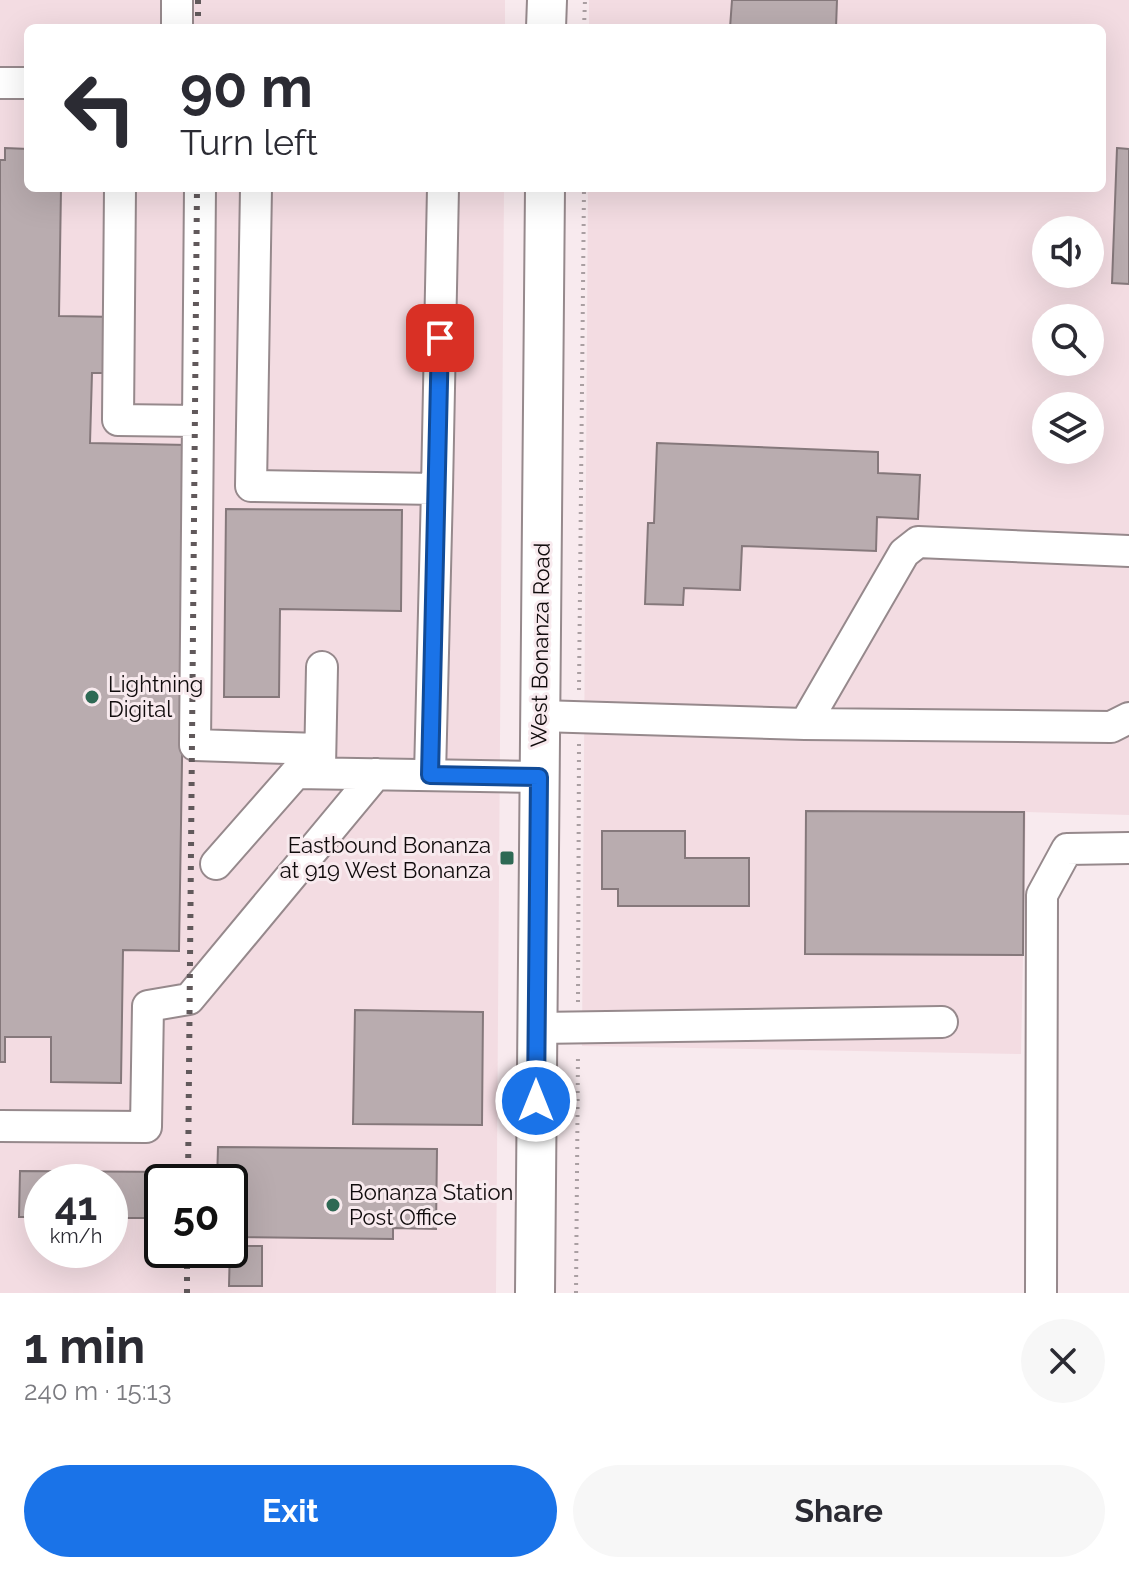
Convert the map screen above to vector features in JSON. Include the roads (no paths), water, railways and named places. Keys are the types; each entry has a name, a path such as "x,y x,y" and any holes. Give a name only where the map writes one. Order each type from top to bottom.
{"main road":[{"path":"546,24 547,0"},
{"name":"West Bonanza Road","path":"535,1293 545,192"}],"lane":[{"path":"177,0 177,24"},
{"path":"0,83 24,83"},
{"path":"120,192 118,420 198,421"},
{"path":"200,192 195,745 320,761 376,774 539,777"},
{"path":"256,192 251,486 437,489"},
{"path":"430,775 443,192"},
{"path":"805,724 904,553 918,542 1129,551"},
{"path":"320,761 322,667"},
{"path":"540,716 805,724 1111,727 1129,718"},
{"path":"216,864 296,773 320,761"},
{"path":"0,1126 146,1127 148,1006 189,999 376,774"},
{"path":"1041,1293 1042,895 1067,849 1129,848"},
{"path":"537,1028 942,1022"}],"railway":[{"path":"198,0 198,24"},
{"path":"188,1164 197,192"},
{"path":"187,1268 187,1293"}],"place":[{"name":"Lightning Digital","path":"92,697"},
{"name":"Eastbound Bonanza at 919 West Bonanza","path":"507,858"},
{"name":"Bonanza Station Post Office","path":"333,1205"}]}
